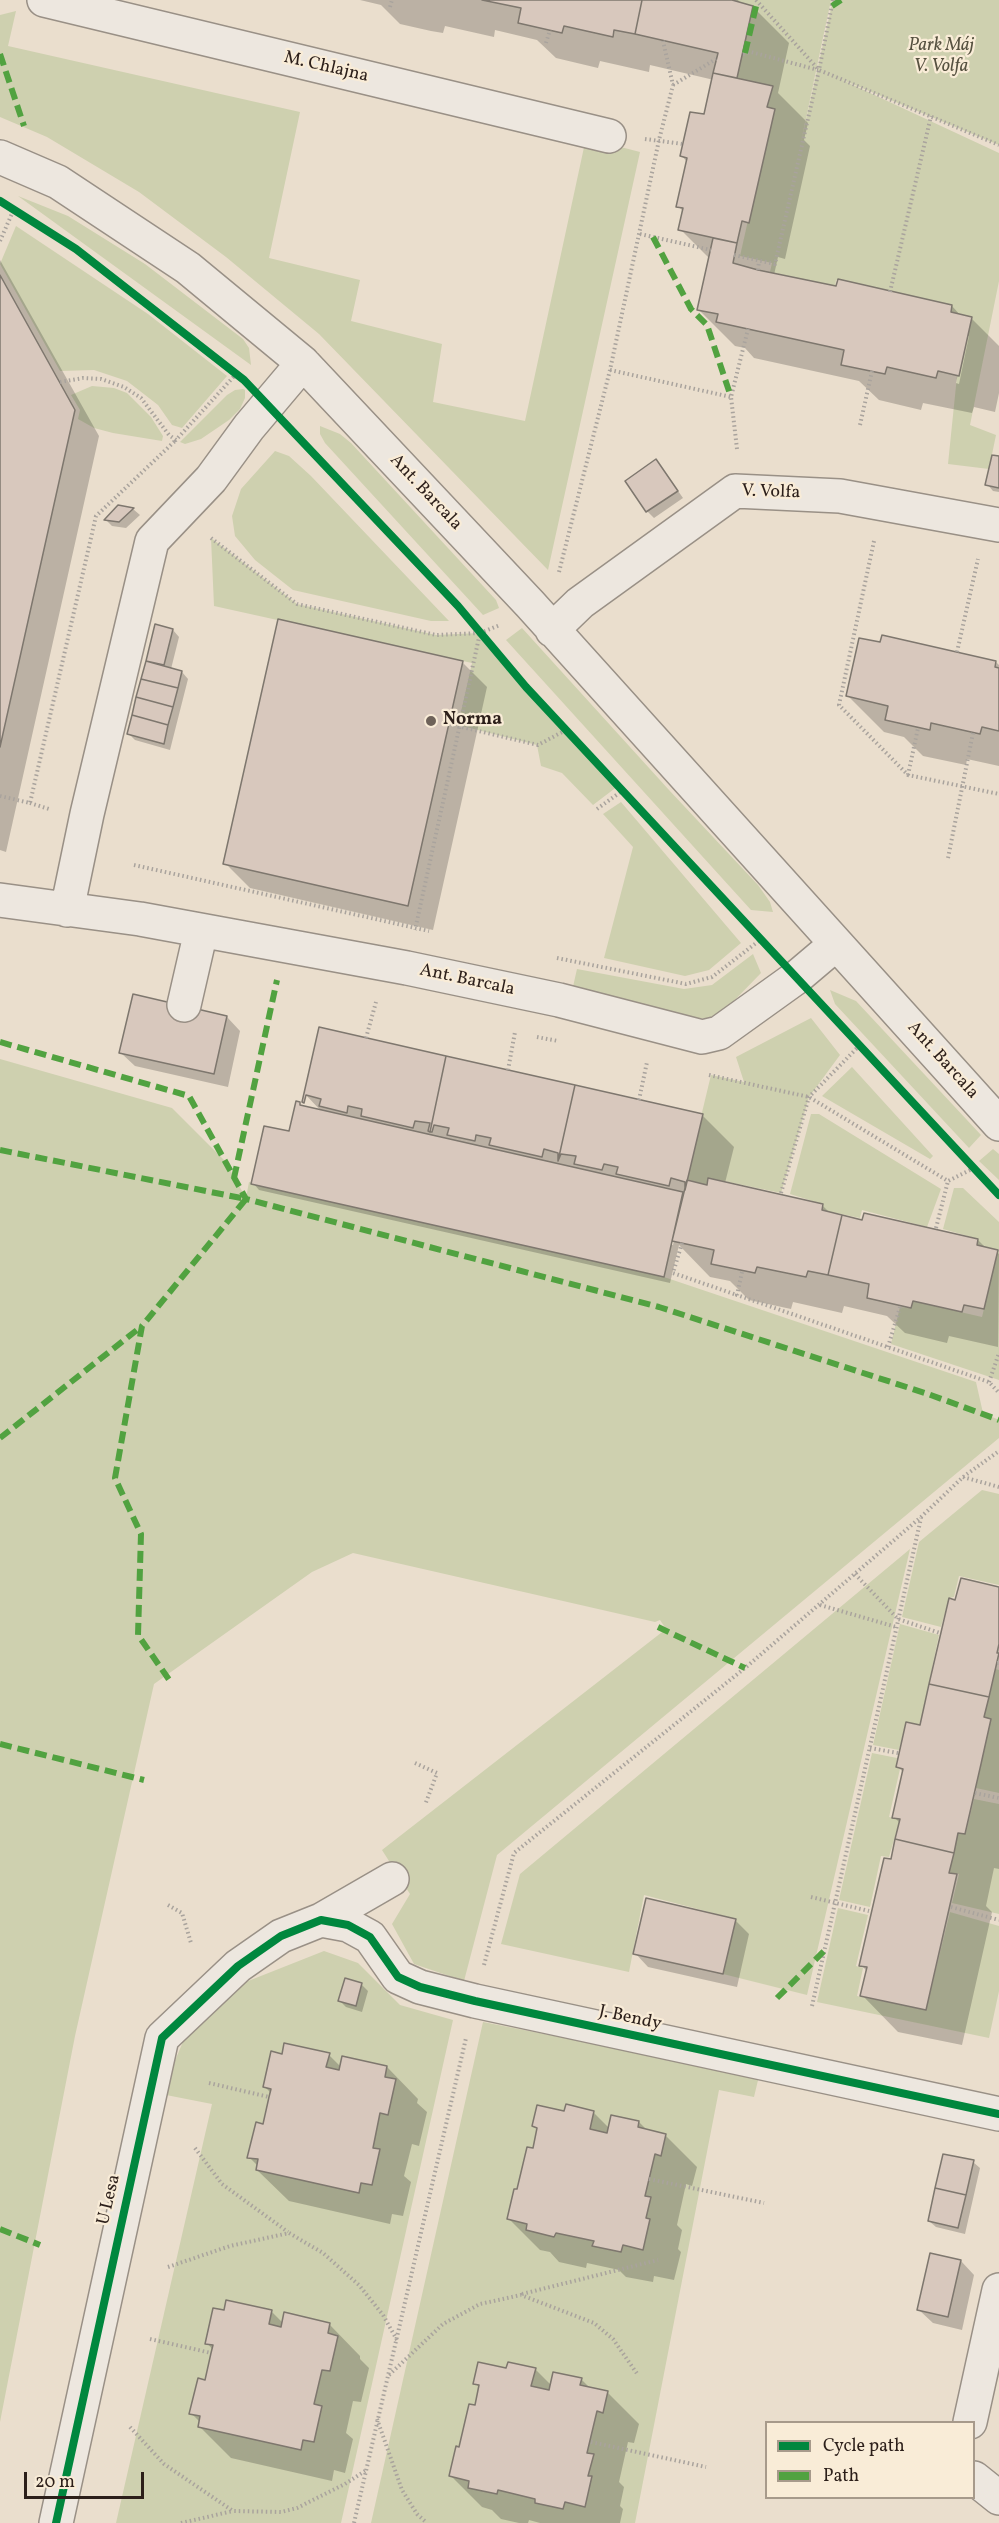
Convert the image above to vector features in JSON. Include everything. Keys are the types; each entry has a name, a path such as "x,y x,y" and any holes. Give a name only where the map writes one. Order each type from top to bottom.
{"street":[{"name":"M. Chlajna","path":"44,0 609,136"},
{"name":"Ant. Barcala","path":"0,156 58,182 188,268 303,363 522,595 999,1124"},
{"path":"68,910 87,814 152,541 211,479 249,426 303,363"},
{"name":"V. Volfa","path":"552,630 580,603 735,491 840,496 999,525"},
{"name":"Ant. Barcala","path":"0,900 140,919 407,968 559,1000 702,1037 719,1033 797,976 836,944"},
{"path":"184,1005 201,931"},
{"path":"321,1920 392,1879"},
{"name":"U Lesa","path":"56,2523 162,2038 238,1966 281,1936 321,1920"},
{"name":"J. Bendy","path":"321,1920 348,1925 370,1937 398,1977 420,1988 999,2114"},
{"path":"970,2421 999,2290"},
{"path":"975,2479 999,2498"}],"path":[{"path":"390,8 392,0"},
{"path":"756,0 819,70"},
{"path":"734,255 775,264 833,0"},
{"path":"546,43 550,30"},
{"path":"557,578 610,370 659,140 674,85 663,41"},
{"path":"743,54 751,52 819,70 999,145"},
{"path":"674,85 716,59"},
{"path":"890,292 931,116"},
{"path":"659,140 683,144"},
{"path":"0,241 10,207 23,214"},
{"path":"640,234 711,250"},
{"path":"758,270 759,261"},
{"path":"737,449 731,397 748,329"},
{"path":"227,365 244,380"},
{"path":"610,370 731,397"},
{"path":"860,425 872,371"},
{"path":"0,796 30,803 96,516 176,441 237,373"},
{"path":"60,382 83,378 101,379 124,387 141,398 176,441"},
{"path":"875,536 839,705 908,775 999,794"},
{"path":"211,538 297,604 436,635 480,633 509,621"},
{"path":"957,652 978,555"},
{"path":"472,624 488,642"},
{"path":"413,938 480,633"},
{"path":"558,721 573,738"},
{"path":"449,724 538,745 566,730"},
{"path":"908,775 918,728"},
{"path":"948,858 973,733"},
{"path":"597,809 620,788 630,800"},
{"path":"134,865 436,933"},
{"path":"752,931 768,947"},
{"path":"556,958 686,984 712,977 760,939"},
{"path":"365,999 387,1004"},
{"path":"366,1038 376,1002"},
{"path":"505,1030 559,1042"},
{"path":"508,1070 515,1032"},
{"path":"852,1038 868,1054"},
{"path":"781,1193 809,1097 860,1046"},
{"path":"636,1059 658,1064"},
{"path":"639,1100 647,1061"},
{"path":"700,1073 809,1097 948,1180"},
{"path":"966,1160 980,1175"},
{"path":"948,1180 974,1168"},
{"path":"936,1228 948,1180"},
{"path":"681,1243 673,1273 989,1382 999,1393"},
{"path":"737,1295 742,1272"},
{"path":"888,1347 900,1307"},
{"path":"989,1382 999,1353"},
{"path":"481,1974 514,1853 745,1668 921,1517 963,1477 999,1451"},
{"path":"963,1477 999,1487"},
{"path":"812,2006 921,1517"},
{"path":"855,1574 898,1619 940,1633"},
{"path":"819,1604 896,1627"},
{"path":"870,1748 898,1753"},
{"path":"415,1762 437,1773 425,1805"},
{"path":"975,1793 999,1798"},
{"path":"811,1897 869,1911"},
{"path":"168,1905 182,1912 191,1943"},
{"path":"951,1907 999,1920"},
{"path":"354,2523 468,2031"},
{"path":"209,2083 269,2097"},
{"path":"195,2148 222,2184 289,2233 323,2253 359,2285 383,2315 396,2340"},
{"path":"650,2179 764,2203"},
{"path":"168,2266 230,2246 289,2233"},
{"path":"388,2377 443,2324 480,2304 658,2259"},
{"path":"521,2295 594,2323 613,2338 638,2374"},
{"path":"150,2339 211,2353"},
{"path":"377,2418 402,2490 417,2514 427,2523"},
{"path":"130,2427 164,2464 233,2511"},
{"path":"591,2442 706,2467"},
{"path":"181,2523 233,2511 281,2511 297,2508 345,2484 365,2471"}],"green space":[{"name":"Park Máj V. Volfa","path":"731,0 831,0 801,142 833,0 999,0 999,145 838,78 999,153 999,281 970,425 996,435 989,469 948,464 957,376 970,317 949,312 950,305 836,280 835,287 770,272 772,263 740,256 773,109 766,107 771,86 737,78 752,6"},
{"path":"16,11 8,46 300,112 269,258 360,280 351,321 442,344 433,402 525,421 586,138 640,152 548,570 319,334 226,257 139,192 47,137 0,117 0,15"},
{"path":"18,196 68,216 145,264 243,339 249,348 251,365"},
{"path":"16,226 148,314 227,376 182,428 172,425 158,405 127,381 94,370 60,371 0,264"},
{"path":"92,386 114,388 127,393 151,417 163,436 162,441 113,433 94,428 78,419 80,410 71,395"},
{"path":"243,389 245,398 240,409 229,420 201,439 185,444 180,442 227,395 235,390"},
{"path":"320,426 340,434 351,443 496,600 499,608 483,615 325,443 320,434"},
{"path":"275,451 289,456 311,476 449,621 431,621 293,590 255,560 235,536 232,516 241,489"},
{"path":"211,538 297,604 436,635 480,633 618,786 593,805 562,773 541,766 537,745 458,725 472,663 214,606"},
{"path":"522,628 758,885 770,902 773,912 751,910 506,640"},
{"path":"621,802 741,943 709,970 685,976 604,958 633,847 603,814"},
{"path":"753,954 761,973 727,1008 709,1018 688,1019 572,991 577,969 684,989 712,985"},
{"path":"830,990 856,1001 981,1135 969,1148 835,1004"},
{"path":"811,1018 840,1055 809,1097 781,1193 709,1178 707,1185 686,1179 711,1075 744,1082 736,1057"},
{"path":"0,1059 172,1108 225,1161 246,1198 249,1182 664,1277 976,1382 983,1413 999,1420 999,1438 497,1855 464,1981 414,1964 392,1924 410,1894 382,1850 666,1629 660,1620 655,1622 353,1553 312,1572 154,1684 75,2036 0,2422"},
{"path":"852,1067 933,1156 930,1159 822,1096"},
{"path":"811,1114 819,1114 941,1189 927,1227 862,1210 860,1218 822,1210 822,1204 790,1194"},
{"path":"993,1149 999,1154 999,1180 979,1161"},
{"path":"954,1188 963,1188 999,1222 999,1380 891,1344 900,1307 911,1308 913,1301 982,1317 998,1250 977,1245 978,1239 943,1229"},
{"path":"982,1490 999,1494 999,1585 959,1576 954,1597 949,1598 941,1627 902,1617 919,1542"},
{"path":"910,1549 807,1995 723,1974 736,1919 644,1895 629,1972 501,1944 520,1874"},
{"path":"900,1624 939,1635 920,1725 906,1722 899,1750 873,1745"},
{"path":"996,1669 999,1670 999,1793 976,1788 991,1719 984,1717"},
{"path":"872,1753 897,1758 896,1767 900,1769 889,1817 900,1819 889,1857 881,1856 870,1907 839,1900"},
{"path":"974,1799 999,1804 999,1914 952,1903 959,1874 949,1873 958,1833 966,1833"},
{"path":"838,1908 868,1915 856,1966 863,1968 857,1996 926,2010 950,1912 999,1926 999,1991 989,2038 817,2002"},
{"path":"324,1951 358,1963 400,2005 453,2020 341,2523 116,2523 212,2104 161,2094 190,2025 228,1989"},
{"path":"483,2022 759,2076 754,2097 719,2090 635,2523 371,2523"}],"building":[{"path":"482,0 642,0 635,34 614,30 613,37 564,26 562,33 518,23 521,8"},
{"path":"642,0 732,0 753,6 737,78 713,73 718,53 635,34"},
{"path":"713,73 773,86 767,107 775,109 749,223 742,221 737,243 678,230 683,208 676,207 687,158 680,156 690,112 704,114"},
{"path":"713,238 737,243 733,263 836,286 838,279 952,305 951,312 972,317 959,376 938,371 936,378 887,367 885,374 841,365 844,350 716,322 718,314 697,310"},
{"path":"0,275 75,410 0,747"},
{"path":"992,455 999,456 999,488 985,485"},
{"path":"656,459 678,491 646,512 625,481"},
{"path":"118,505 134,508 119,522 104,520"},
{"path":"278,619 463,661 408,906 223,864"},
{"path":"155,624 173,629 164,665 146,661"},
{"path":"882,635 996,661 995,667 999,668 999,731 982,727 980,734 931,723 930,730 885,720 888,706 846,696 859,638 880,642"},
{"path":"146,661 182,671 178,688 141,679"},
{"path":"141,679 178,688 173,707 136,697"},
{"path":"136,697 173,707 168,725 132,715"},
{"path":"132,715 168,725 164,744 127,734"},
{"path":"133,994 227,1016 214,1074 119,1053"},
{"path":"319,1027 446,1056 430,1132 428,1131 430,1123 415,1121 413,1128 361,1116 362,1109 348,1106 347,1113 319,1106 321,1099 306,1095 304,1103 302,1102"},
{"path":"446,1056 575,1085 558,1161 558,1153 544,1149 542,1157 489,1145 491,1138 476,1135 475,1141 447,1135 449,1128 434,1125 430,1132"},
{"path":"575,1085 703,1114 685,1190 685,1182 671,1178 669,1186 616,1174 618,1167 604,1164 602,1170 574,1164 576,1156 561,1154 558,1161"},
{"path":"296,1101 300,1102 300,1105 683,1192 664,1277 251,1184 264,1126 289,1131"},
{"path":"708,1178 823,1204 822,1210 842,1215 828,1275 808,1271 806,1277 757,1267 755,1273 711,1264 714,1250 672,1241 687,1180 707,1185"},
{"path":"864,1213 978,1239 977,1245 998,1250 984,1309 964,1305 962,1312 913,1301 911,1308 867,1298 869,1284 828,1275 842,1215 862,1220"},
{"path":"961,1578 999,1587 997,1653 999,1653 989,1697 929,1684 949,1598 955,1600"},
{"path":"929,1684 989,1697 984,1717 991,1719 981,1764 965,1834 958,1833 954,1853 895,1839 900,1819 892,1818 903,1769 896,1767 906,1722 920,1725"},
{"path":"895,1839 954,1853 949,1873 957,1874 926,2010 860,1996 867,1967 859,1966 884,1858 891,1859"},
{"path":"646,1898 736,1919 723,1974 633,1954"},
{"path":"345,1978 362,1983 356,2006 338,2001"},
{"path":"284,2043 330,2053 326,2067 339,2070 342,2056 387,2066 385,2077 396,2079 388,2115 380,2113 373,2148 380,2149 372,2185 361,2183 359,2193 256,2170 258,2159 247,2158 256,2122 263,2124 271,2089 263,2087 271,2051 282,2054"},
{"path":"566,2104 594,2111 590,2129 607,2133 611,2115 639,2121 638,2127 666,2134 661,2156 655,2154 645,2196 651,2197 646,2218 650,2219 643,2250 623,2245 621,2252 592,2246 594,2241 556,2233 554,2237 526,2230 527,2224 507,2219 527,2147 533,2148 537,2128 532,2126 537,2105 564,2111"},
{"path":"943,2154 974,2160 966,2195 935,2188"},
{"path":"935,2188 966,2195 958,2228 928,2221"},
{"path":"930,2253 961,2260 948,2317 917,2310"},
{"path":"226,2300 272,2310 269,2324 281,2327 284,2312 330,2323 328,2333 338,2336 330,2371 322,2370 314,2404 322,2406 314,2442 303,2440 301,2450 198,2427 200,2416 189,2414 198,2378 205,2380 213,2345 205,2344 213,2308 224,2310"},
{"path":"478,2362 506,2368 508,2362 536,2368 531,2386 549,2390 553,2372 582,2378 580,2385 608,2391 603,2413 597,2411 587,2453 594,2454 588,2476 592,2476 585,2507 565,2502 563,2509 535,2503 535,2499 498,2490 497,2494 468,2488 469,2481 449,2476 456,2446 459,2447 469,2404 475,2405 479,2385 473,2384"}],"marked path":[{"path":"832,6 841,0"},
{"path":"745,53 757,2"},
{"path":"0,54 24,126"},
{"path":"653,237 691,309 707,325 731,397"},
{"path":"234,1178 277,980"},
{"path":"0,1042 189,1096 246,1199 659,1307 928,1394 999,1420"},
{"path":"0,1150 246,1199 142,1326 115,1478 141,1534 138,1635 170,1681"},
{"path":"0,1438 142,1326"},
{"path":"658,1627 745,1668"},
{"path":"0,1744 144,1780"},
{"path":"777,1998 824,1951"},
{"path":"0,2229 40,2245"}],"cycle path":[{"path":"0,201 76,249 244,380 458,606 526,687 999,1195"},
{"path":"56,2523 162,2038 238,1966 281,1936 321,1920 348,1925 370,1937 398,1977 420,1987 475,2001 999,2114"}],"place":[{"name":"Norma","path":"431,721"}]}
